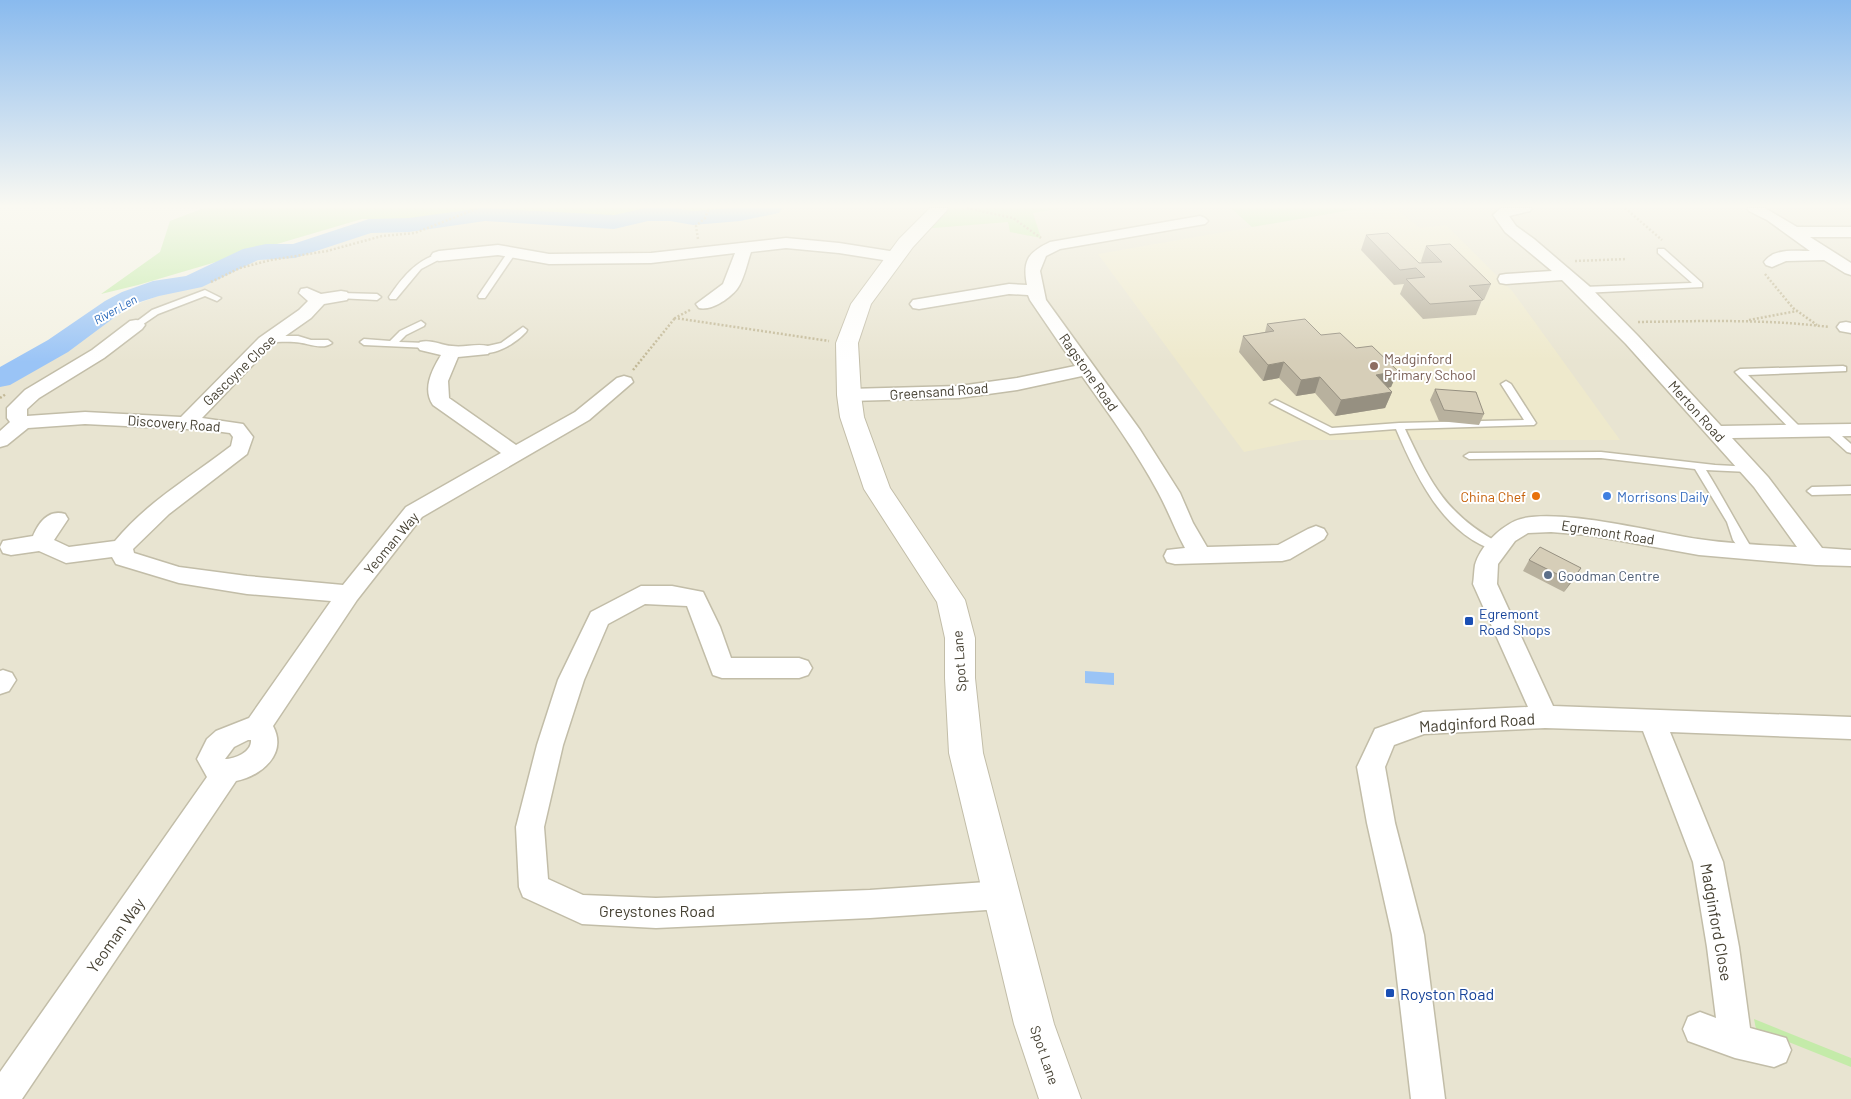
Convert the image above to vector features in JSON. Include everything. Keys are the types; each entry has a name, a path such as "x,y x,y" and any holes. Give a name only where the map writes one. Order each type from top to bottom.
{"street":[{"path":"704,304 730,287 740,259"},
{"name":"Spot Lane","path":"895,259 862,304 847,343 848,395 852,417 878,489 950,600 960,638 960,678 966,753 1034,1024 1060,1099"},
{"path":"919,304 1009,289 1035,290 1032,271 1035,259"},
{"name":"Merton Road","path":"1547,259 1583,290 1615,322 1717,432 1749,469 1816,557"},
{"path":"1772,262 1777,259"},
{"path":"1833,259 1851,270"},
{"path":"1506,278 1560,270"},
{"name":"Ragstone Road","path":"1035,290 1038,300 1130,430 1169,492 1182,522 1200,555"},
{"name":"Gascoyne Close","path":"186,423 269,339 304,314 312,297 341,296"},
{"path":"0,441 23,422 17,418 17,408 32,394 107,356 136,325"},
{"path":"426,346 452,352 482,350"},
{"path":"452,352 436,383 436,391 440,401 516,454"},
{"name":"Greensand Road","path":"848,395 960,392 1017,384 1088,369"},
{"name":"Yeoman Way","path":"2,1099 228,771 242,768 262,752 265,747 264,734 256,730 349,594 414,512 582,416 596,395 624,382"},
{"name":"Discovery Road","path":"23,422 85,418 186,423 236,428 243,437 240,449 154,516 122,548"},
{"path":"1717,432 1851,430"},
{"path":"42,543 46,532 57,519"},
{"name":"Egremont Road","path":"1545,717 1485,584 1487,564 1497,547 1507,536 1523,526 1552,524 1588,527 1699,547 1816,557 1851,558"},
{"path":"1175,556 1282,553 1316,534"},
{"path":"11,547 42,543 66,555 122,548 124,558 179,575 247,585 349,594"},
{"name":"Greystones Road","path":"799,668 712,668 708,626 695,598 672,595 641,596 599,618 571,680 543,772 530,827 534,887 582,909 656,913 870,904 1001,895"},
{"name":"Madginford Road","path":"1428,1099 1408,935 1381,823 1371,767 1384,737 1423,723 1545,717 1851,728"},
{"name":"Madginford Close","path":"1653,722 1708,862 1735,1041"},
{"path":"1700,1029 1735,1041 1774,1050"}],"lane":[{"path":"393,297 410,273 430,259"},
{"path":"482,296 507,259"},
{"path":"1583,290 1699,285 1670,259"},
{"path":"136,325 155,312 205,293 217,298"},
{"path":"341,296 377,297"},
{"path":"393,343 403,333 421,324"},
{"path":"482,350 503,346 512,341 523,330"},
{"path":"269,339 290,338 310,343 328,343"},
{"path":"364,342 426,346"},
{"path":"1800,432 1740,372 1843,369"},
{"path":"1275,403 1330,431 1399,426 1531,423 1506,384"},
{"path":"1399,426 1414,458 1446,508 1464,527 1497,547"},
{"path":"1830,430 1851,450"},
{"path":"1469,456 1601,455 1698,466 1749,469"},
{"path":"1698,466 1732,522 1739,540 1748,552"},
{"path":"1812,491 1851,490"}],"path":[{"path":"1560,270 1565,261 1618,259"},
{"path":"1772,262 1764,273 1797,311 1820,327"},
{"path":"624,382 675,318 704,304"},
{"path":"1742,321 1797,311"},
{"path":"675,318 847,343"},
{"path":"1615,322 1800,322 1820,327 1849,328"}],"shaded area":[{"path":"258,259 1851,259 1851,1099 0,1099 0,384 142,302"},
{"name":"Madginford Primary School","path":"1102,259 1480,259 1513,292 1620,440 1303,440 1244,452"}],"green space":[{"path":"150,259 225,259 138,285 101,294"},
{"path":"1754,1019 1851,1058 1851,1067 1756,1029"}],"water":[{"path":"1085,671 1114,673 1114,685 1085,683"}],"building":[{"path":"1390,259 1415,259 1419,263 1442,262 1439,259 1466,259 1491,284 1469,286 1483,300 1430,304 1406,279 1425,277 1416,268 1400,270"},
{"path":"1305,319 1321,335 1340,333 1356,348 1372,346 1398,371 1376,375 1392,392 1341,400 1320,377 1301,380 1284,362 1268,365 1243,336 1274,331 1267,324"},
{"path":"1435,389 1476,392 1484,414 1444,410"},
{"path":"1540,547 1581,568 1571,581 1529,560"}],"waterway":[{"name":"River Len","path":"0,379 58,346 114,306 131,297 153,289 193,282 240,259"}],"place":[{"name":"Madginford Primary School","path":"1374,366"},
{"name":"China Chef","path":"1536,496"},
{"name":"Morrisons Daily","path":"1607,496"},
{"name":"Goodman Centre","path":"1548,575"},
{"name":"Egremont Road Shops","path":"1469,621"},
{"name":"Royston Road","path":"1390,993"}]}
